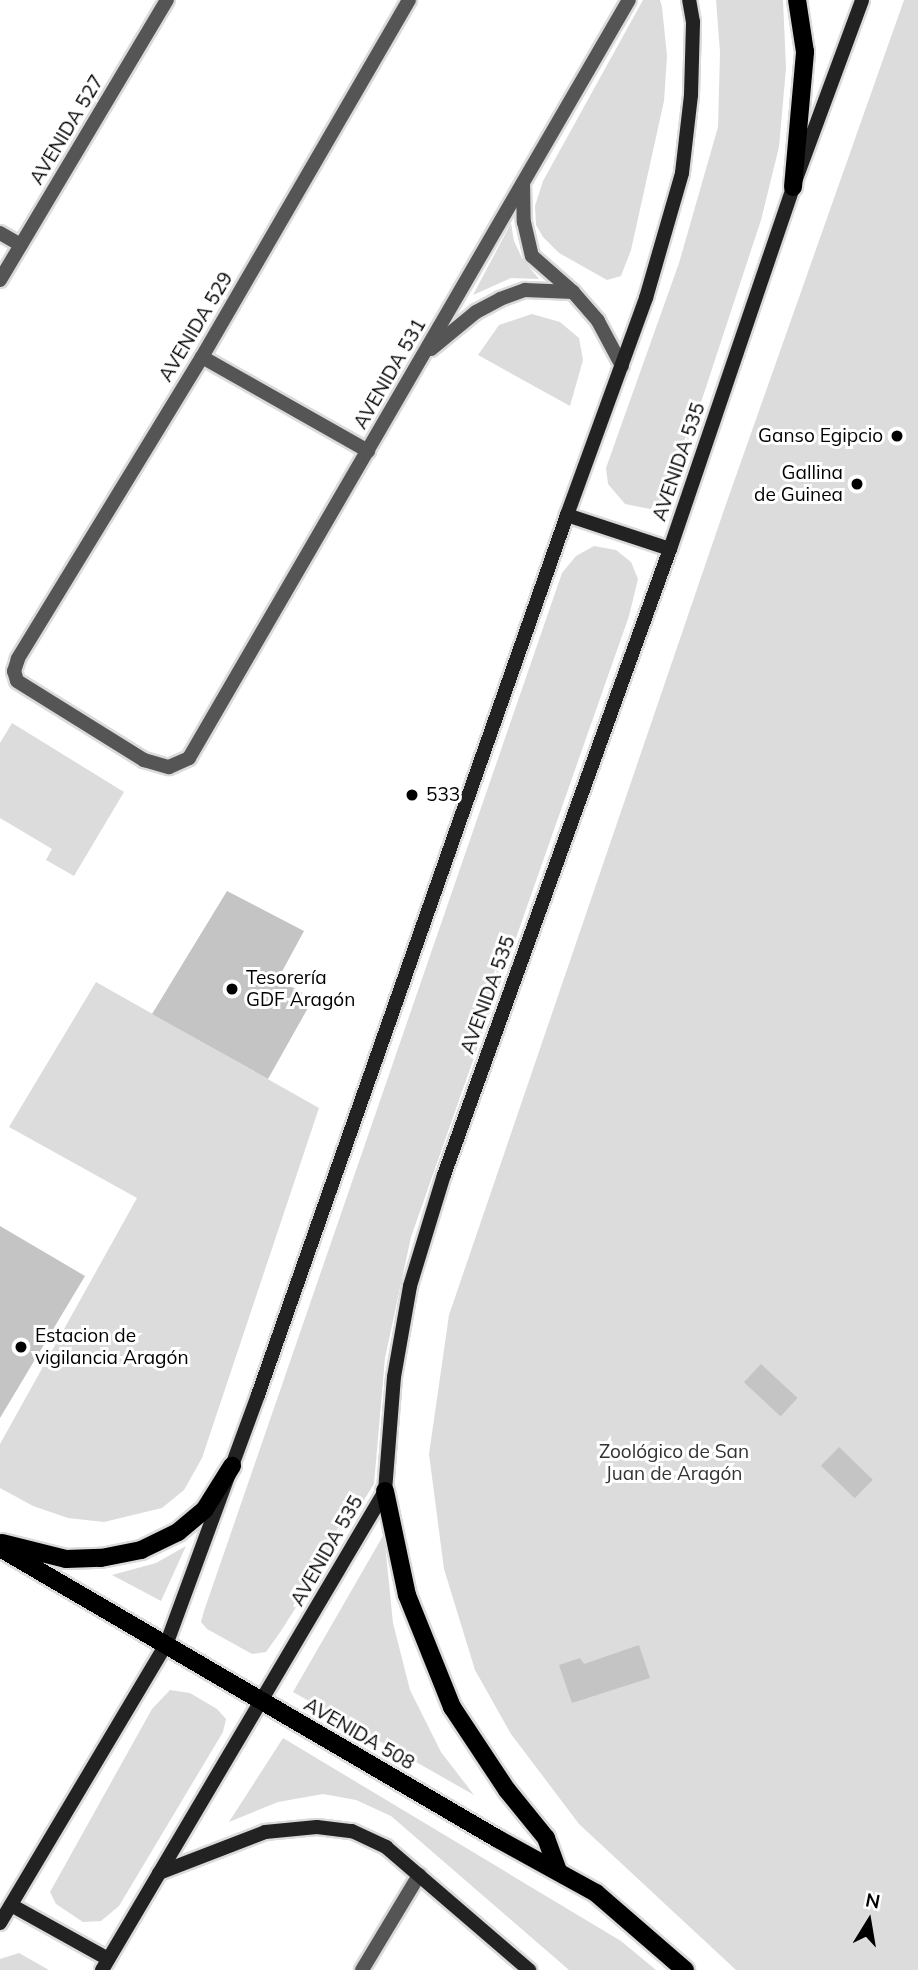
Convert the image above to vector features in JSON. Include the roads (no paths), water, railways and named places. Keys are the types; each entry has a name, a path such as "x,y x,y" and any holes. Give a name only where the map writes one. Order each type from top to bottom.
{"main road":[{"path":"793,187 805,52 797,0"},
{"path":"0,1545 66,1559 101,1558 141,1550 178,1532 205,1509 232,1465"},
{"path":"384,1491 398,1544 407,1595 453,1707 507,1790 546,1838 558,1871"},
{"name":"AVENIDA 508","path":"0,1545 261,1701 596,1893 685,1970"}],"street":[{"name":"AVENIDA 527","path":"0,281 167,0"},
{"name":"AVENIDA 529","path":"180,764 169,767 144,760 30,691 17,681 14,671 23,648 202,357 409,0"},
{"name":"AVENIDA 531","path":"180,764 188,758 629,0"},
{"path":"0,1923 166,1645 232,1465 567,514 646,298 682,173 691,95 693,22 689,0"},
{"name":"AVENIDA 535","path":"105,1965 384,1491 394,1377 410,1286 444,1175 670,549 793,187 862,0"},
{"path":"523,182 524,222 532,256 573,292 598,321 622,366"},
{"path":"0,233 21,245"},
{"path":"425,354 476,312 500,299 525,290 573,292"},
{"path":"202,357 368,451"},
{"path":"567,514 670,549"},
{"path":"159,1874 265,1832 317,1827 352,1831 386,1847 529,1970"},
{"path":"362,1970 419,1875"},
{"path":"11,1905 105,1965"}],"place":[{"name":"Ganso Egipcio","path":"897,436"},
{"name":"Gallina de Guinea","path":"857,484"},
{"name":"533","path":"412,795"},
{"name":"Tesorería GDF Aragón","path":"232,989"},
{"name":"Estacion de vigilancia Aragón","path":"21,1347"}],"park label":[{"name":"Zoológico de San Juan de Aragón","path":"674,1463"}]}
